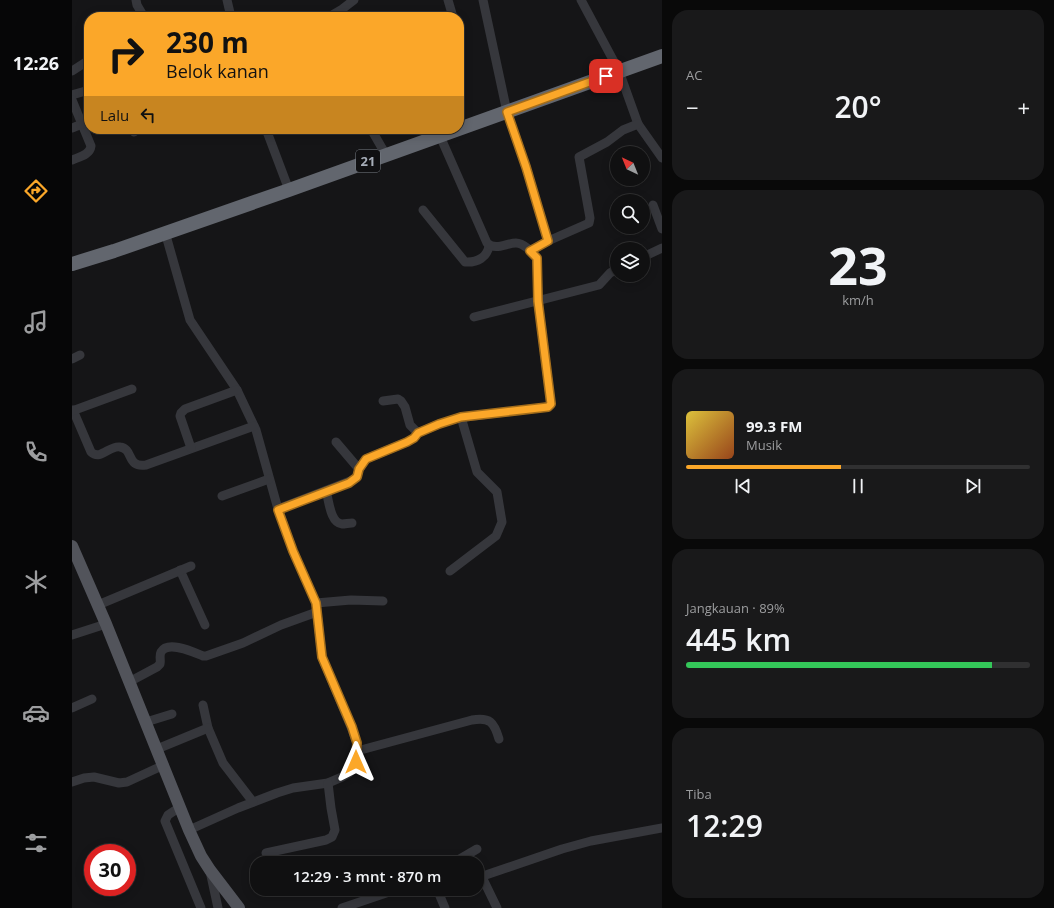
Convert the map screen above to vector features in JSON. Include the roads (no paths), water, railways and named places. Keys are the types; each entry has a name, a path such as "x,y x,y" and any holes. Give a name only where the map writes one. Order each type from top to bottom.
{"highway":[{"name":"21","path":"464,127 662,56"},
{"name":"21","path":"72,264 114,251 446,134"}],"main road":[{"path":"72,546 75,560 98,605 189,830 201,856 239,908"}],"street":[{"path":"136,0 141,12"},
{"path":"227,0 230,12"},
{"path":"339,12 354,0"},
{"path":"448,0 452,12"},
{"path":"483,0 507,112 526,167 548,241"},
{"path":"581,0 619,71 638,124 662,158"},
{"path":"72,71 84,63"},
{"path":"72,95 84,91"},
{"path":"72,100 84,129"},
{"path":"72,128 82,124"},
{"path":"530,251 548,241 586,225 590,221 579,157 607,142 623,130 638,124"},
{"path":"72,160 90,150 91,146 86,134"},
{"path":"268,134 289,190"},
{"path":"374,134 386,155"},
{"path":"278,510 353,480 357,477 359,469 366,459 407,442 414,438 418,433 439,424 461,417 548,407 551,404 538,301 537,258 522,245 517,243 496,247 489,245 440,136"},
{"path":"653,205 662,229"},
{"path":"423,210 465,262 471,262 484,257 488,251 489,245"},
{"path":"165,232 190,320 237,390 254,426 278,510 293,551 317,608 322,657 352,727 357,743 356,762 349,773 328,783 293,788 277,793 189,830"},
{"path":"650,254 662,248"},
{"path":"474,317 599,285 610,273"},
{"path":"132,389 73,410 91,452 94,454 100,455 115,447 121,447 126,450 134,464 139,466 146,465 254,426"},
{"path":"191,448 180,416 182,411 237,390"},
{"path":"383,400 398,399 401,401 405,407 410,425 418,433"},
{"path":"450,572 496,536 502,522 497,492 477,472 461,417"},
{"path":"336,442 359,469"},
{"path":"222,496 270,479"},
{"path":"326,491 336,521 342,524 352,523"},
{"path":"98,605 191,566"},
{"path":"180,570 205,625"},
{"path":"130,682 157,668 160,664 160,655 162,651 169,646 178,647 206,656 242,643 317,608 351,600 383,601"},
{"path":"72,635 106,624"},
{"path":"72,708 92,699"},
{"path":"203,705 208,728 223,762 253,802"},
{"path":"146,722 172,714"},
{"path":"357,751 484,718 490,721 495,727 499,739"},
{"path":"157,749 208,728"},
{"path":"72,782 84,778 94,777 119,784 127,782 164,765"},
{"path":"266,853 326,840 332,837 335,830 328,783"},
{"path":"180,807 168,815 165,821 201,908"},
{"path":"484,875 584,843 662,828"},
{"path":"465,856 477,849"},
{"path":"210,870 218,908"},
{"path":"484,886 497,908"},
{"path":"342,908 377,896"},
{"path":"439,896 445,908"}]}
